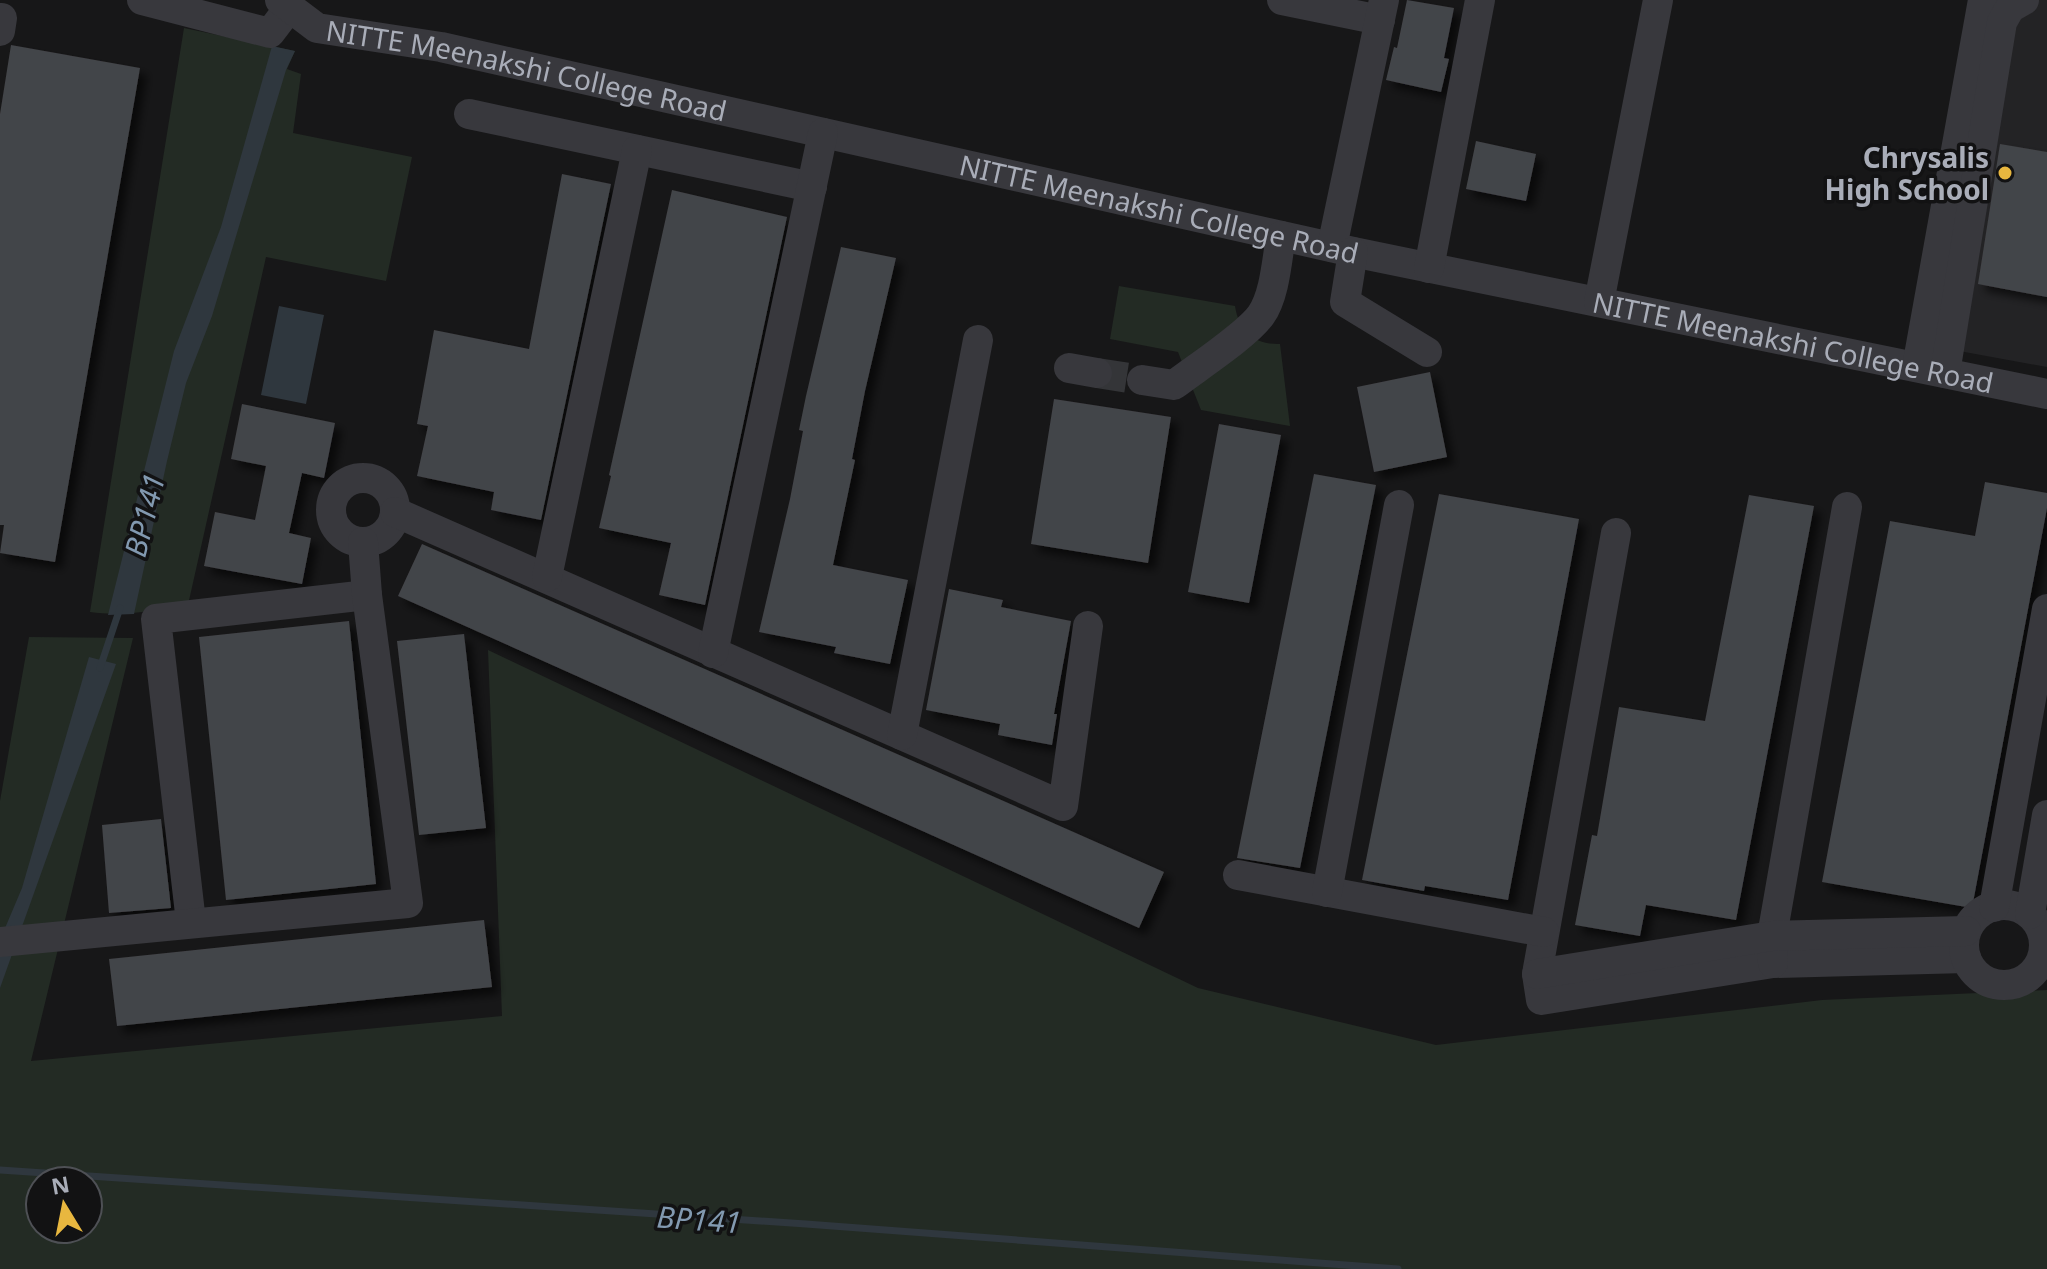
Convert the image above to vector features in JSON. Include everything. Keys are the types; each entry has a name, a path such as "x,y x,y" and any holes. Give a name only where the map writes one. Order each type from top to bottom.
{"street":[{"path":"142,0 270,33 284,4"},
{"path":"1282,0 1382,10 1342,250 1345,302 1427,352"},
{"path":"1429,268 1480,0"},
{"path":"1599,302 1658,0"},
{"path":"1931,370 1983,0"},
{"path":"1931,370 2002,22 2010,8 2025,0 2047,4"},
{"name":"NITTE Meenakshi College Road","path":"284,4 317,28 441,47 1342,250 2047,394"},
{"path":"469,114 812,187"},
{"path":"713,653 823,133"},
{"path":"547,577 637,150"},
{"path":"1142,380 1174,385 1262,314 1274,281 1281,236"},
{"path":"902,735 978,340"},
{"path":"361,477 380,483 393,498 395,512 391,527 384,534 363,542 348,539 334,525 330,514 331,503 342,485 361,477"},
{"path":"1327,892 1399,505"},
{"path":"1773,950 1847,507"},
{"path":"395,512 1063,806 1088,626"},
{"path":"1616,533 1537,974 1541,1000 1773,950 1966,945"},
{"path":"7,941 408,903 367,595 363,542"},
{"path":"191,922 156,619 367,595"},
{"path":"1994,907 2047,609"},
{"path":"2030,914 2047,815"},
{"path":"1238,875 1544,932"},
{"path":"2008,905 2030,914 2043,934 2044,946 2043,957 2029,977 2007,986 1995,985 1974,972 1966,945 1978,914 2008,905"}],"shaded area":[{"name":"Chrysalis High School","path":"1996,0 2047,0 2047,367 1932,346"},
{"path":"184,28 295,51 287,69 301,74 293,133 412,157 386,281 266,257 188,605 127,613 90,612"},
{"path":"1119,286 1235,306 1244,330 1263,342 1280,344 1290,426 1201,410 1178,352 1110,339"},
{"path":"29,637 133,638 31,1061 502,1016 488,650 1198,988 1436,1045 1822,1000 2047,990 2047,1269 0,1269 0,801"}],"water":[{"path":"272,46 295,51 286,70 212,316 186,383 134,614 108,615 174,351 221,227"},
{"path":"279,306 324,315 306,404 261,395"},
{"path":"89,657 116,664 0,988 0,940 22,888"}],"building":[{"path":"1407,0 1454,8 1444,58 1449,59 1441,92 1386,80 1394,47 1397,48"},
{"path":"11,45 140,68 55,562 0,553 4,525 0,525 0,114"},
{"path":"1476,141 1536,154 1526,201 1466,189"},
{"path":"2000,144 2047,152 2047,297 1978,284"},
{"path":"562,174 611,184 541,520 491,510 494,492 417,476 428,426 417,424 434,330 529,349"},
{"path":"672,190 787,217 705,605 659,595 671,543 599,528"},
{"path":"841,247 896,258 865,391 852,459 855,460 833,565 908,580 890,664 834,653 836,647 759,632 790,499 803,431 799,430 806,396"},
{"path":"1430,372 1447,457 1374,472 1357,387"},
{"path":"1054,399 1171,417 1148,563 1031,544"},
{"path":"242,404 335,423 324,478 302,473 289,533 311,538 302,584 204,566 215,512 255,520 266,466 231,459"},
{"path":"1219,424 1281,435 1249,603 1188,592"},
{"path":"1314,474 1376,485 1300,868 1237,858"},
{"path":"1985,482 2047,493 2047,508 1972,908 1822,882 1890,521 1975,536"},
{"path":"1439,494 1579,519 1508,900 1425,886 1424,891 1362,880"},
{"path":"1749,495 1814,506 1736,920 1646,905 1640,936 1575,925 1592,835 1597,836 1619,707 1705,721"},
{"path":"422,544 1164,872 1139,928 398,596"},
{"path":"949,589 1003,600 1001,607 1071,621 1054,714 1057,714 1052,745 998,735 1000,724 926,710"},
{"path":"349,621 376,884 226,900 199,637"},
{"path":"464,634 486,828 419,835 397,641"},
{"path":"161,819 171,908 109,913 102,825"},
{"path":"484,920 492,987 117,1026 109,959"}],"waterway":[{"name":"BP141","path":"100,668 120,608"},
{"name":"BP141","path":"0,1170 806,1224 1398,1269"}],"tunnel":[{"path":"1097,373 1142,380"}],"place":[{"name":"Chrysalis High School","path":"2005,173"}]}
